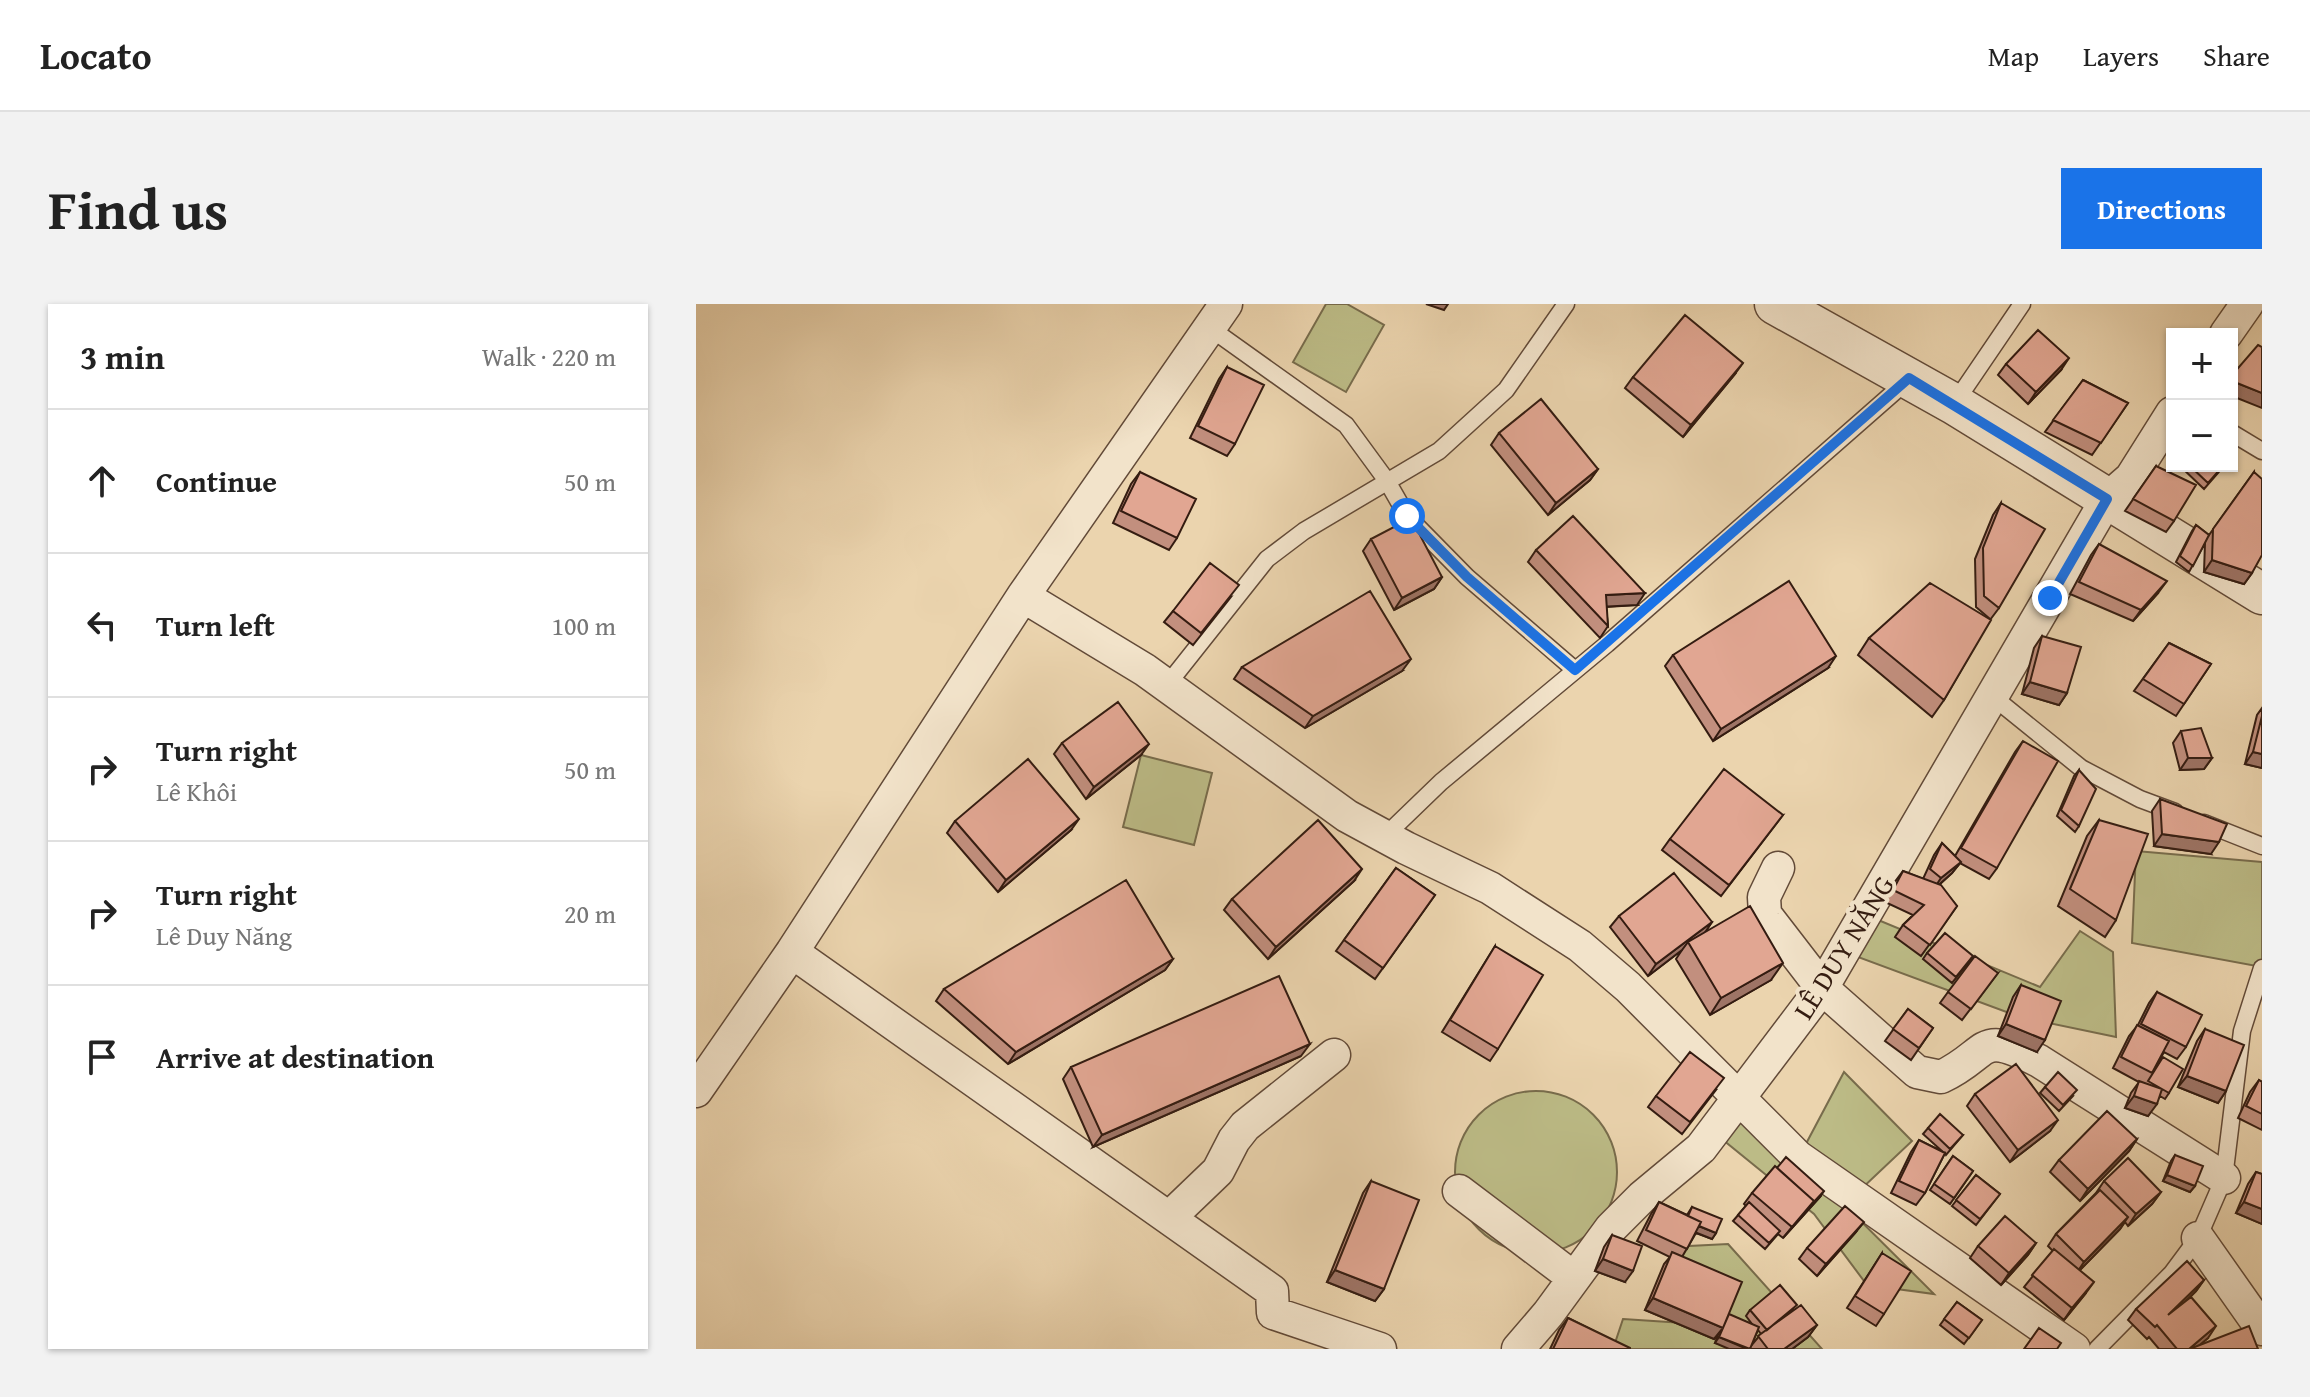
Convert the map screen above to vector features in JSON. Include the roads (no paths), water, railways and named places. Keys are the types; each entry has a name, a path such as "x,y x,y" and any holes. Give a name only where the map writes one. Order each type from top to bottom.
{"street":[{"path":"1775,304 1954,404 2262,594"},
{"path":"2230,328 2247,304"},
{"path":"696,1091 792,952 1023,596 1218,316"},
{"name":"LÊ DUY NĂNG","path":"1518,1349 1548,1314 1611,1228 1642,1197 1701,1148 1822,988 2107,499 2131,478 2166,423"},
{"path":"1023,596 1167,685 1347,816 1490,888 1580,946 1628,987 1798,1157 2074,1349"},
{"path":"1778,868 1764,897 1765,914 1822,988 1917,1072 1941,1077 1986,1046 1997,1044 2014,1048 2224,1178"},
{"path":"792,952 1272,1291 1273,1313 1380,1349"},
{"path":"1169,1218 1218,1171 1245,1126 1334,1055"},
{"path":"1459,1191 1574,1278"},
{"path":"2198,1238 2262,1329"}],"lane":[{"path":"1167,685 1267,559 1304,531 1439,451 1506,390 1566,304"},
{"path":"1954,404 2022,304"},
{"path":"1218,316 1346,425 1387,481 1407,516 1467,577 1575,670"},
{"path":"1385,836 1441,782 1575,670 1909,378"},
{"path":"2238,437 2262,451"},
{"path":"1992,696 2081,768 2140,799 2262,846"},
{"path":"2097,1349 2172,1273 2198,1238 2224,1178 2242,1031 2262,968"}]}
